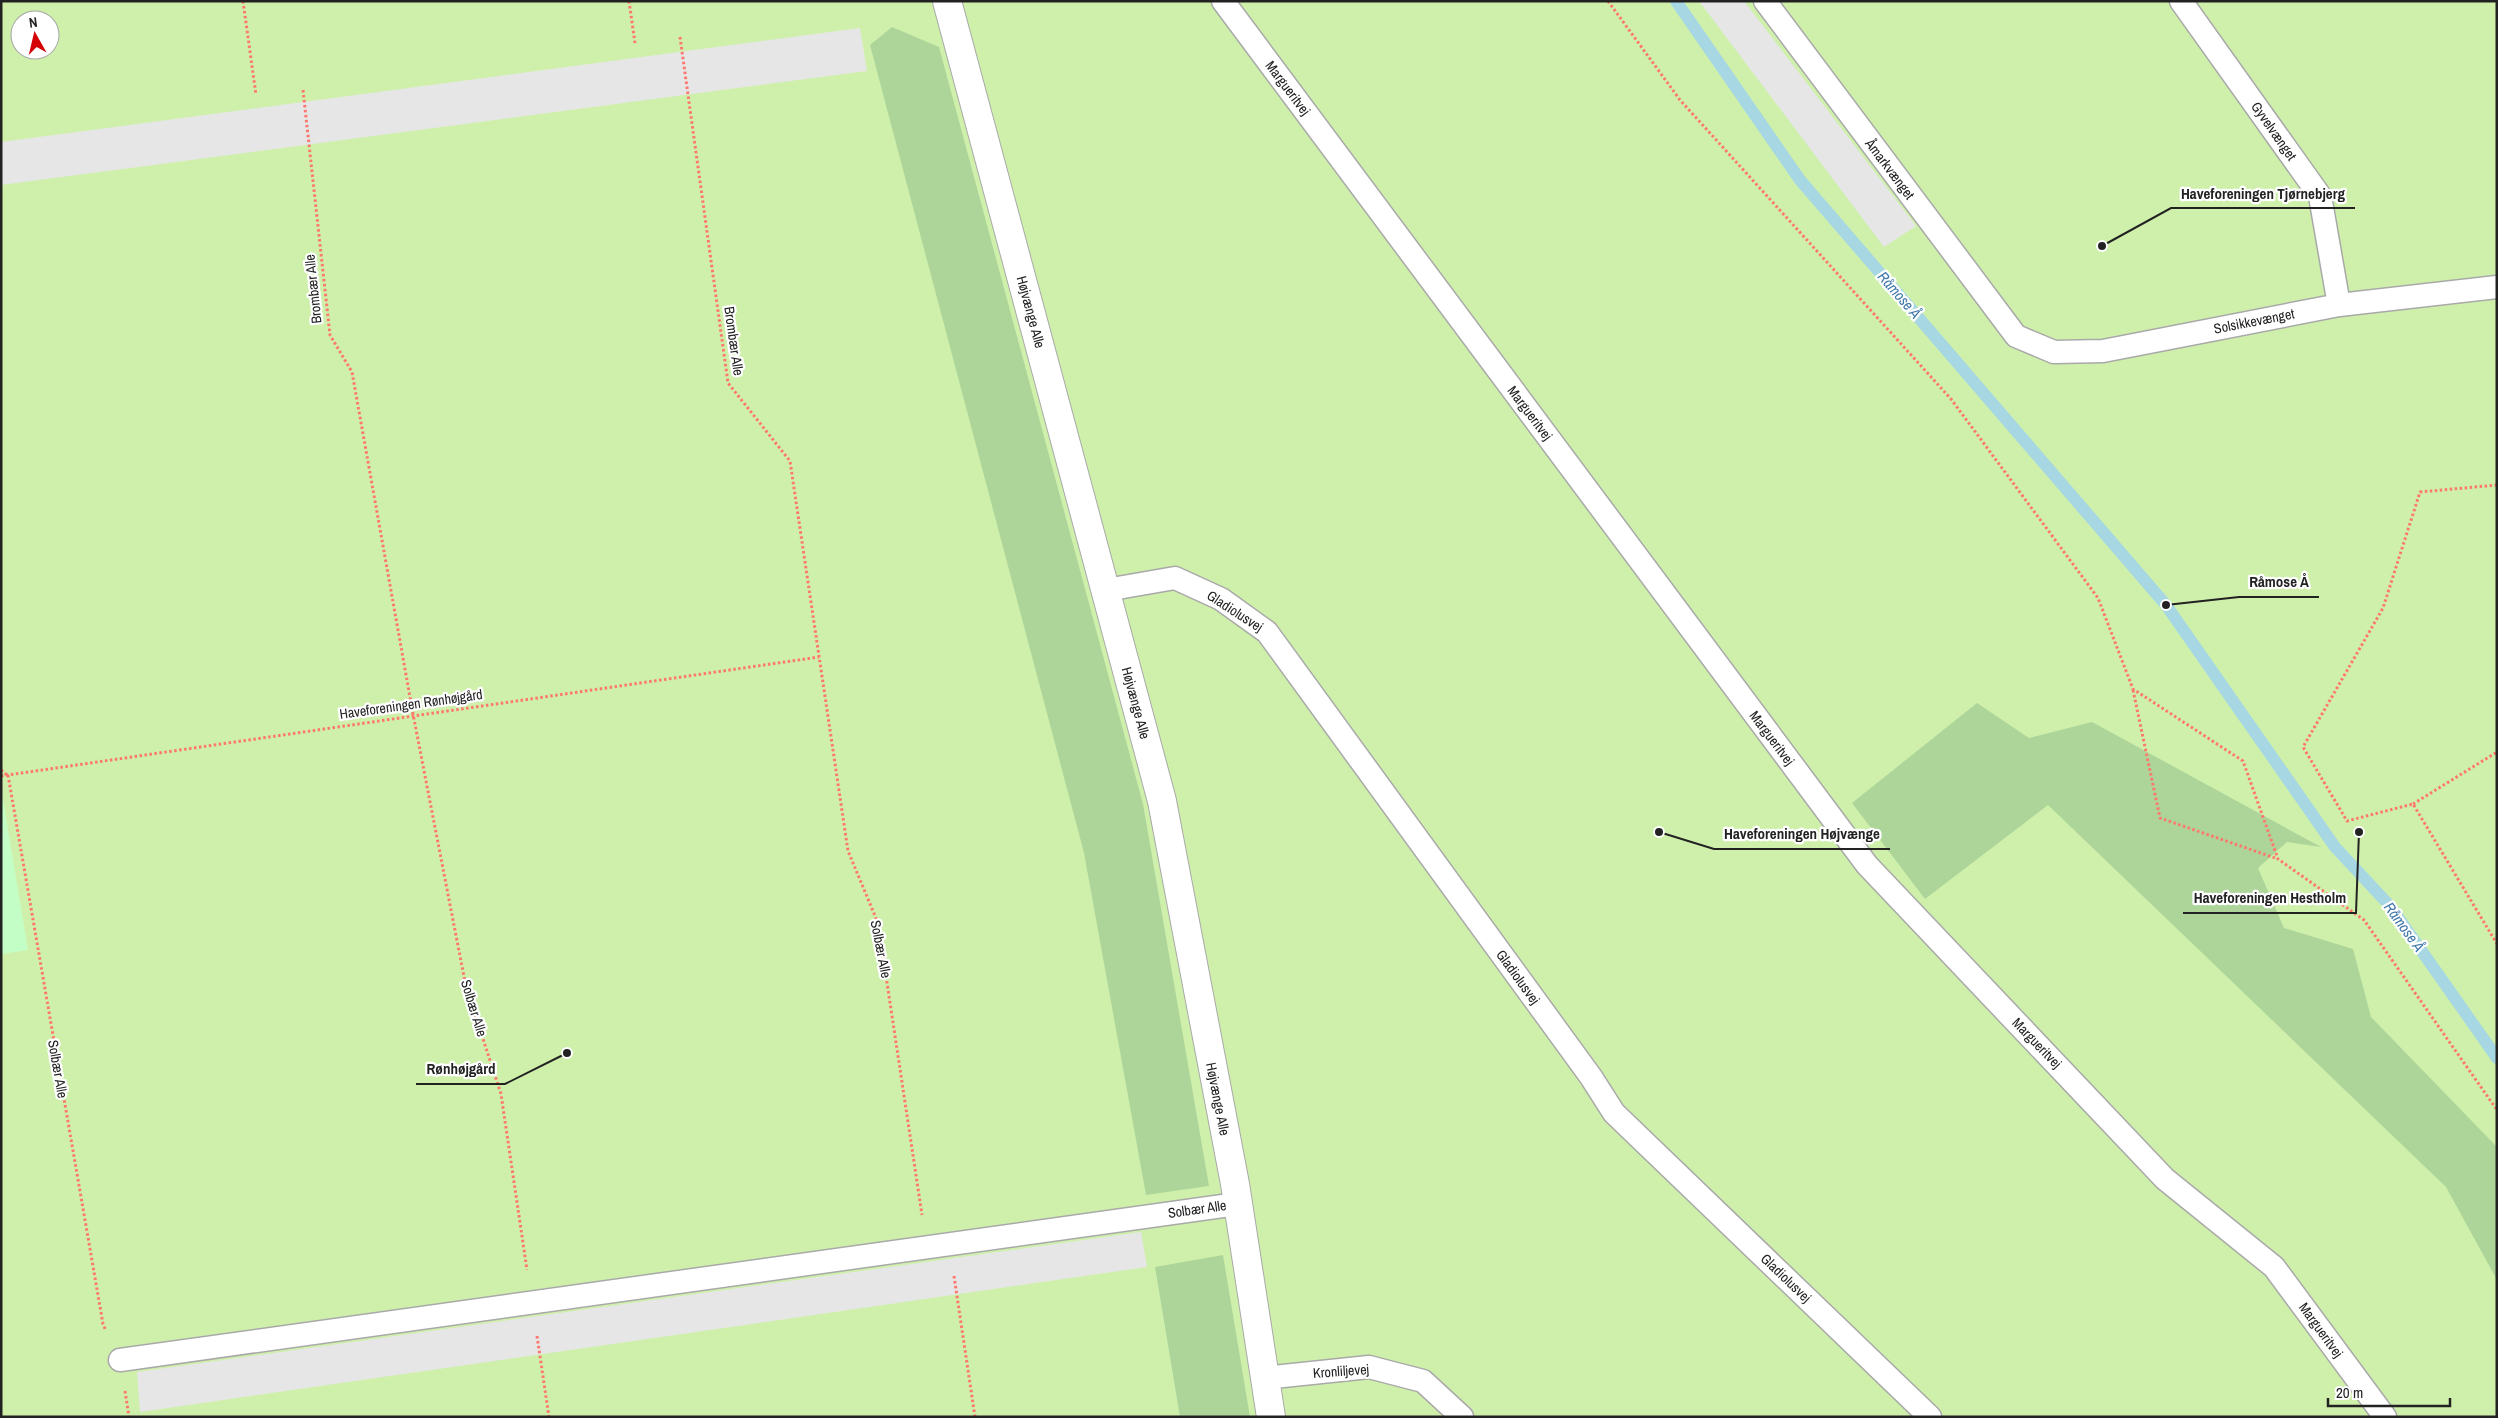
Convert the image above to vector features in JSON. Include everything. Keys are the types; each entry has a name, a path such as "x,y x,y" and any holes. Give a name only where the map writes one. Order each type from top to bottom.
{"street":[{"name":"Højvænge Alle","path":"947,1 1162,801 1237,1204 1271,1417"}],"lane":[{"name":"Margueritvej","path":"1223,1 1867,865 2166,1179 2274,1267 2385,1417"},
{"name":"Åmarkvænget","path":"1765,1 2016,336"},
{"name":"Gyvelvænget","path":"2181,1 2320,196 2339,305"},
{"name":"Solsikkevænget","path":"2016,336 2054,352 2103,351 2339,305 2497,287"},
{"name":"Gladiolusvej","path":"1106,590 1175,578 1221,599 1267,632 1591,1077 1614,1113 1930,1417"},
{"name":"Solbær Alle","path":"120,1360 1237,1204"},
{"name":"Kronliljevej","path":"1264,1378 1369,1367 1423,1381 1462,1417"}],"path":[{"path":"242,1 256,95"},
{"path":"629,1 635,44"},
{"path":"1608,1 1680,100 1951,399 2098,598 2133,689 2160,818 2278,859 2364,920 2497,1110"},
{"name":"Brombær Alle","path":"680,37 728,384 790,461 819,657"},
{"name":"Brombær Alle","path":"303,90 330,335 352,372 412,714"},
{"path":"2497,485 2420,492 2383,608 2302,747 2347,821 2413,804 2497,752"},
{"name":"Haveforeningen Rønhøjgård","path":"1,776 412,714 819,657"},
{"name":"Solbær Alle","path":"819,657 848,851 878,923 938,1245 975,1417"},
{"path":"2133,689 2243,761 2278,859"},
{"name":"Solbær Alle","path":"412,714 466,987 502,1094 550,1417"},
{"path":"1,770 8,775"},
{"name":"Solbær Alle","path":"8,775 103,1324 120,1360 128,1417"},
{"path":"2413,804 2497,944"}],"green space":[{"path":"1,1 2497,1 2497,1417 1,1417"},
{"path":"892,27 939,47 1143,804 1209,1186 1146,1195 1084,853 870,45"},
{"path":"1977,703 2029,738 2092,722 2321,847 2287,842 2258,868 2284,928 2353,949 2371,1017 2497,1147 2497,1280 2446,1187 2048,805 1925,899 1852,803"},
{"path":"1,788 28,950 1,954"},
{"path":"1223,1255 1250,1417 1180,1417 1155,1267"}],"shaded area":[{"path":"1699,1 1744,1 1916,226 1884,247"},
{"path":"860,28 867,71 1,185 1,142"},
{"path":"1141,1232 1147,1267 140,1412 137,1372"}],"waterway":[{"name":"Råmose Å","path":"1676,1 1800,180 2166,605 2335,847 2390,906 2497,1058"}],"place":[{"name":"Haveforeningen Tjørnebjerg","path":"2102,246"},
{"name":"Råmose Å","path":"2166,605"},
{"name":"Haveforeningen Højvænge","path":"1659,832"},
{"name":"Haveforeningen Hestholm","path":"2359,832"},
{"name":"Rønhøjgård","path":"567,1053"}]}
